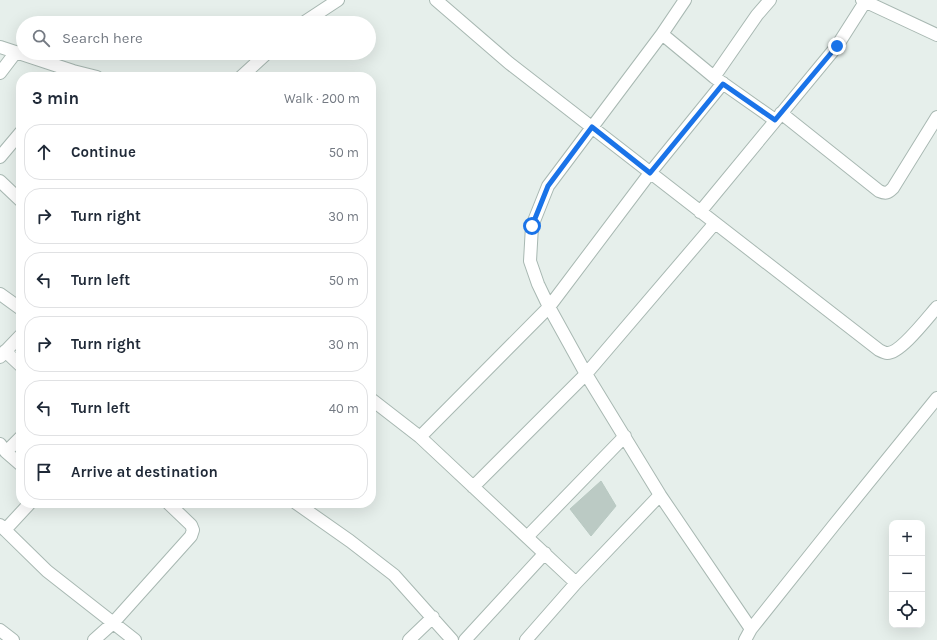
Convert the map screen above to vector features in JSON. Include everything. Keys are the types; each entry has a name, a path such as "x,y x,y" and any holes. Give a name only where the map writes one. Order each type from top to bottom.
{"street":[{"path":"314,16 338,0"},
{"path":"436,0 509,63 879,350 887,353 895,351 907,342 937,307"},
{"path":"685,0 662,34 548,186 532,226 530,261 548,307 586,374 748,637 834,525 937,398"},
{"path":"420,437 548,307 650,173 718,80 757,15 770,0"},
{"path":"700,212 837,46 864,1 937,35"},
{"path":"662,34 718,80 778,117 885,194 893,188 937,117"},
{"path":"0,47 16,52 0,73"},
{"path":"36,60 65,72"},
{"path":"246,72 259,60"},
{"path":"0,157 16,138"},
{"path":"0,180 16,196"},
{"path":"473,487 586,374 715,223"},
{"path":"0,294 16,305"},
{"path":"16,340 3,354 16,363"},
{"path":"376,404 420,437 576,583"},
{"path":"527,537 625,436"},
{"path":"16,440 3,448 16,460"},
{"path":"526,640 576,583 660,495"},
{"path":"24,508 3,527 47,571 135,640"},
{"path":"94,640 112,623 191,536 193,530 191,525 173,508"},
{"path":"303,508 350,541 394,575 452,640"},
{"path":"465,640 545,553"},
{"path":"409,640 433,617"},
{"path":"0,630 13,640"}],"building":[{"path":"601,481 616,506 591,536 570,509"}],"route":[{"path":"532,226 548,186 592,127 650,173 723,84 775,120 837,46"}]}
